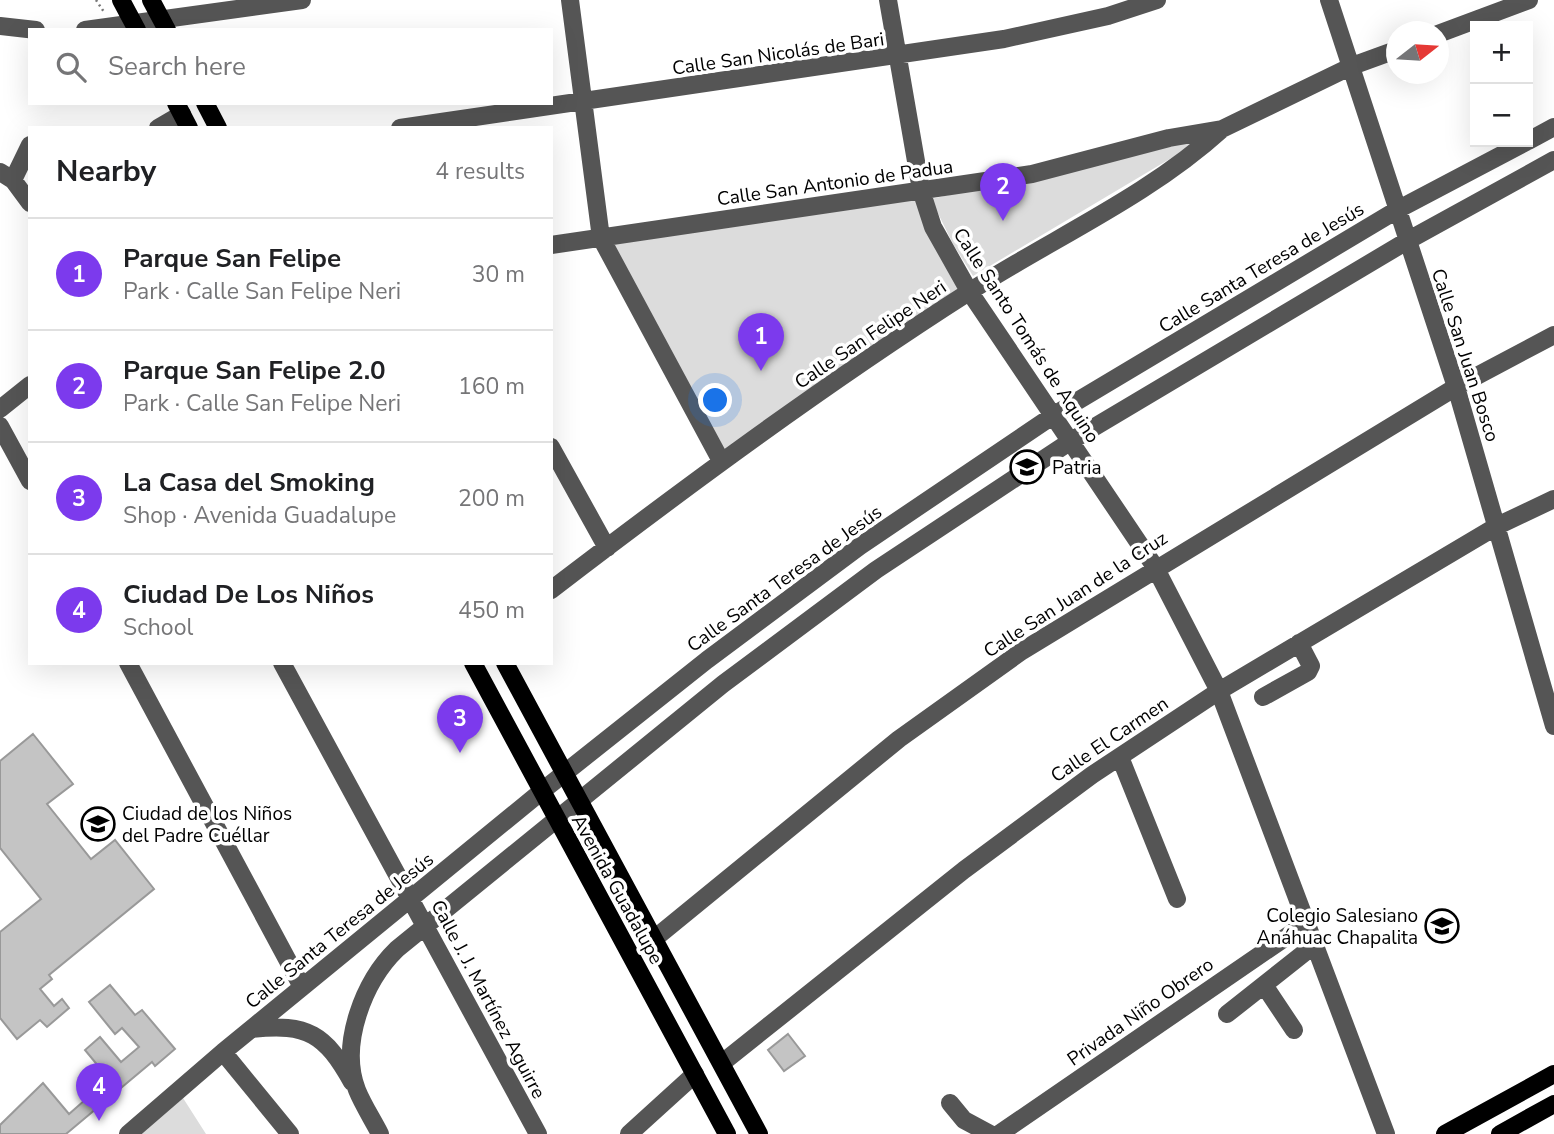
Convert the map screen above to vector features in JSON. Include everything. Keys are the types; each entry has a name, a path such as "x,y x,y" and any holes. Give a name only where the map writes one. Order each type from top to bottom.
{"main road":[{"path":"151,0 164,24"},
{"path":"206,105 217,126"},
{"name":"Avenida Guadalupe","path":"474,665 727,1134"},
{"name":"Avenida Guadalupe","path":"506,665 759,1134"},
{"path":"1445,1134 1554,1074"},
{"path":"1500,1134 1554,1104"}],"street":[{"path":"91,28 129,15 164,24 302,0"},
{"path":"570,0 601,238 721,461"},
{"name":"Calle Santo Tomás de Aquino","path":"888,0 921,190 940,242 1155,567 1219,691 1386,1134"},
{"name":"Calle San Nicolás de Bari","path":"414,126 897,57 1004,39 1108,16 1157,0"},
{"name":"Calle San Juan Bosco","path":"1329,0 1456,387 1496,526 1549,691 1554,726"},
{"path":"1449,30 1529,0"},
{"path":"0,26 28,29"},
{"name":"Calle San Antonio de Padua","path":"553,245 1032,174 1169,138 1222,129 1352,66 1386,54"},
{"path":"162,126 182,115"},
{"name":"Calle Santa Teresa de Jesús","path":"1533,138 1554,127"},
{"name":"Calle San Felipe Neri","path":"553,588 721,461 970,291 1184,163 1222,129"},
{"name":"Calle Santa Teresa de Jesús","path":"128,1134 223,1052 564,773 707,660 860,546 1054,415 1397,210 1516,147"},
{"path":"28,148 7,176 28,201"},
{"path":"356,1088 352,1056 356,1026 369,985 391,955 578,800 876,569 1071,441 1407,240 1554,160"},
{"name":"Calle San Juan de la Cruz","path":"654,939 910,731 1022,650 1456,387 1554,335"},
{"path":"0,409 28,388"},
{"path":"0,426 28,477"},
{"path":"553,451 607,548"},
{"name":"Calle El Carmen","path":"722,1063 964,870 1120,757 1219,691 1299,643 1496,526 1554,499"},
{"path":"1263,697 1308,672 1311,666 1299,643"},
{"path":"129,665 302,987"},
{"name":"Calle J. J. Martínez Aguirre","path":"283,665 538,1134"},
{"path":"1120,757 1177,899"},
{"name":"Privada Niño Obrero","path":"999,1134 1305,923"},
{"path":"1227,1014 1313,946"},
{"path":"1264,985 1294,1030"},
{"path":"252,1029 290,1027 320,1037 338,1057 380,1134"},
{"path":"223,1052 290,1134"},
{"path":"629,1134 695,1074"},
{"path":"950,1103 964,1120 990,1134"}],"shaded area":[{"path":"1205,138 973,276 953,244 931,199"},
{"path":"921,197 964,290 723,453 605,239"},
{"path":"183,1098 206,1134 141,1134"}],"building":[{"path":"33,734 73,784 47,804 91,859 115,840 154,889 49,975 52,979 40,989 54,1006 62,999 69,1008 47,1027 40,1020 17,1039 0,1018 0,932 41,899 0,848 0,761"},
{"path":"110,985 135,1015 142,1010 175,1049 155,1066 152,1062 66,1134 0,1134 0,1125 43,1083 69,1114 109,1079 85,1050 100,1037 121,1062 139,1047 122,1028 115,1034 89,1002"},
{"path":"788,1034 805,1056 784,1071 768,1050"}],"place":[{"name":"Parque San Felipe 2.0","path":"1003,221"},
{"name":"Parque San Felipe","path":"761,371"},
{"name":"Patria","path":"1027,467"},
{"name":"La Casa del Smoking","path":"460,753"},
{"name":"Ciudad de los Niños del Padre Cuéllar","path":"98,824"},
{"name":"Colegio Salesiano Anáhuac Chapalita","path":"1442,926"},
{"name":"Ciudad De Los Niños","path":"99,1121"}]}
